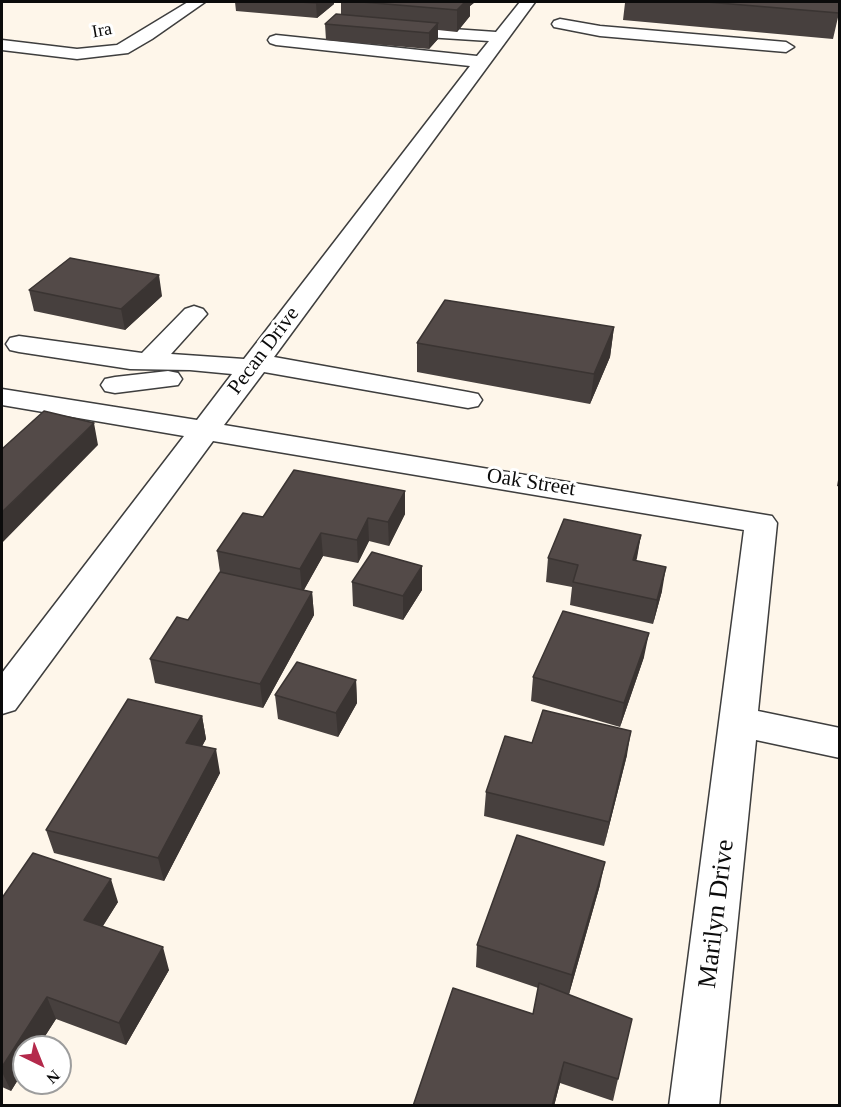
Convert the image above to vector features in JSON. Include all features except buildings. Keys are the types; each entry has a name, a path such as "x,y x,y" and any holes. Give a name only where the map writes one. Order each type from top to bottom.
{"street":[{"name":"Ira","path":"2,45 77,54 122,48 146,36 197,2"},
{"name":"Pecan Drive","path":"2,700 481,62 527,17 572,10"},
{"path":"381,29 527,17 600,31 786,47"},
{"path":"276,39 481,62"},
{"path":"97,414 115,385 194,315"},
{"path":"19,344 140,361 253,365 468,400"},
{"path":"115,385 182,377 190,362"},
{"name":"Oak Street","path":"2,397 203,432 522,481 761,523 739,722"},
{"path":"739,722 840,743"},
{"name":"Marilyn Drive","path":"694,1106 739,722"}]}
